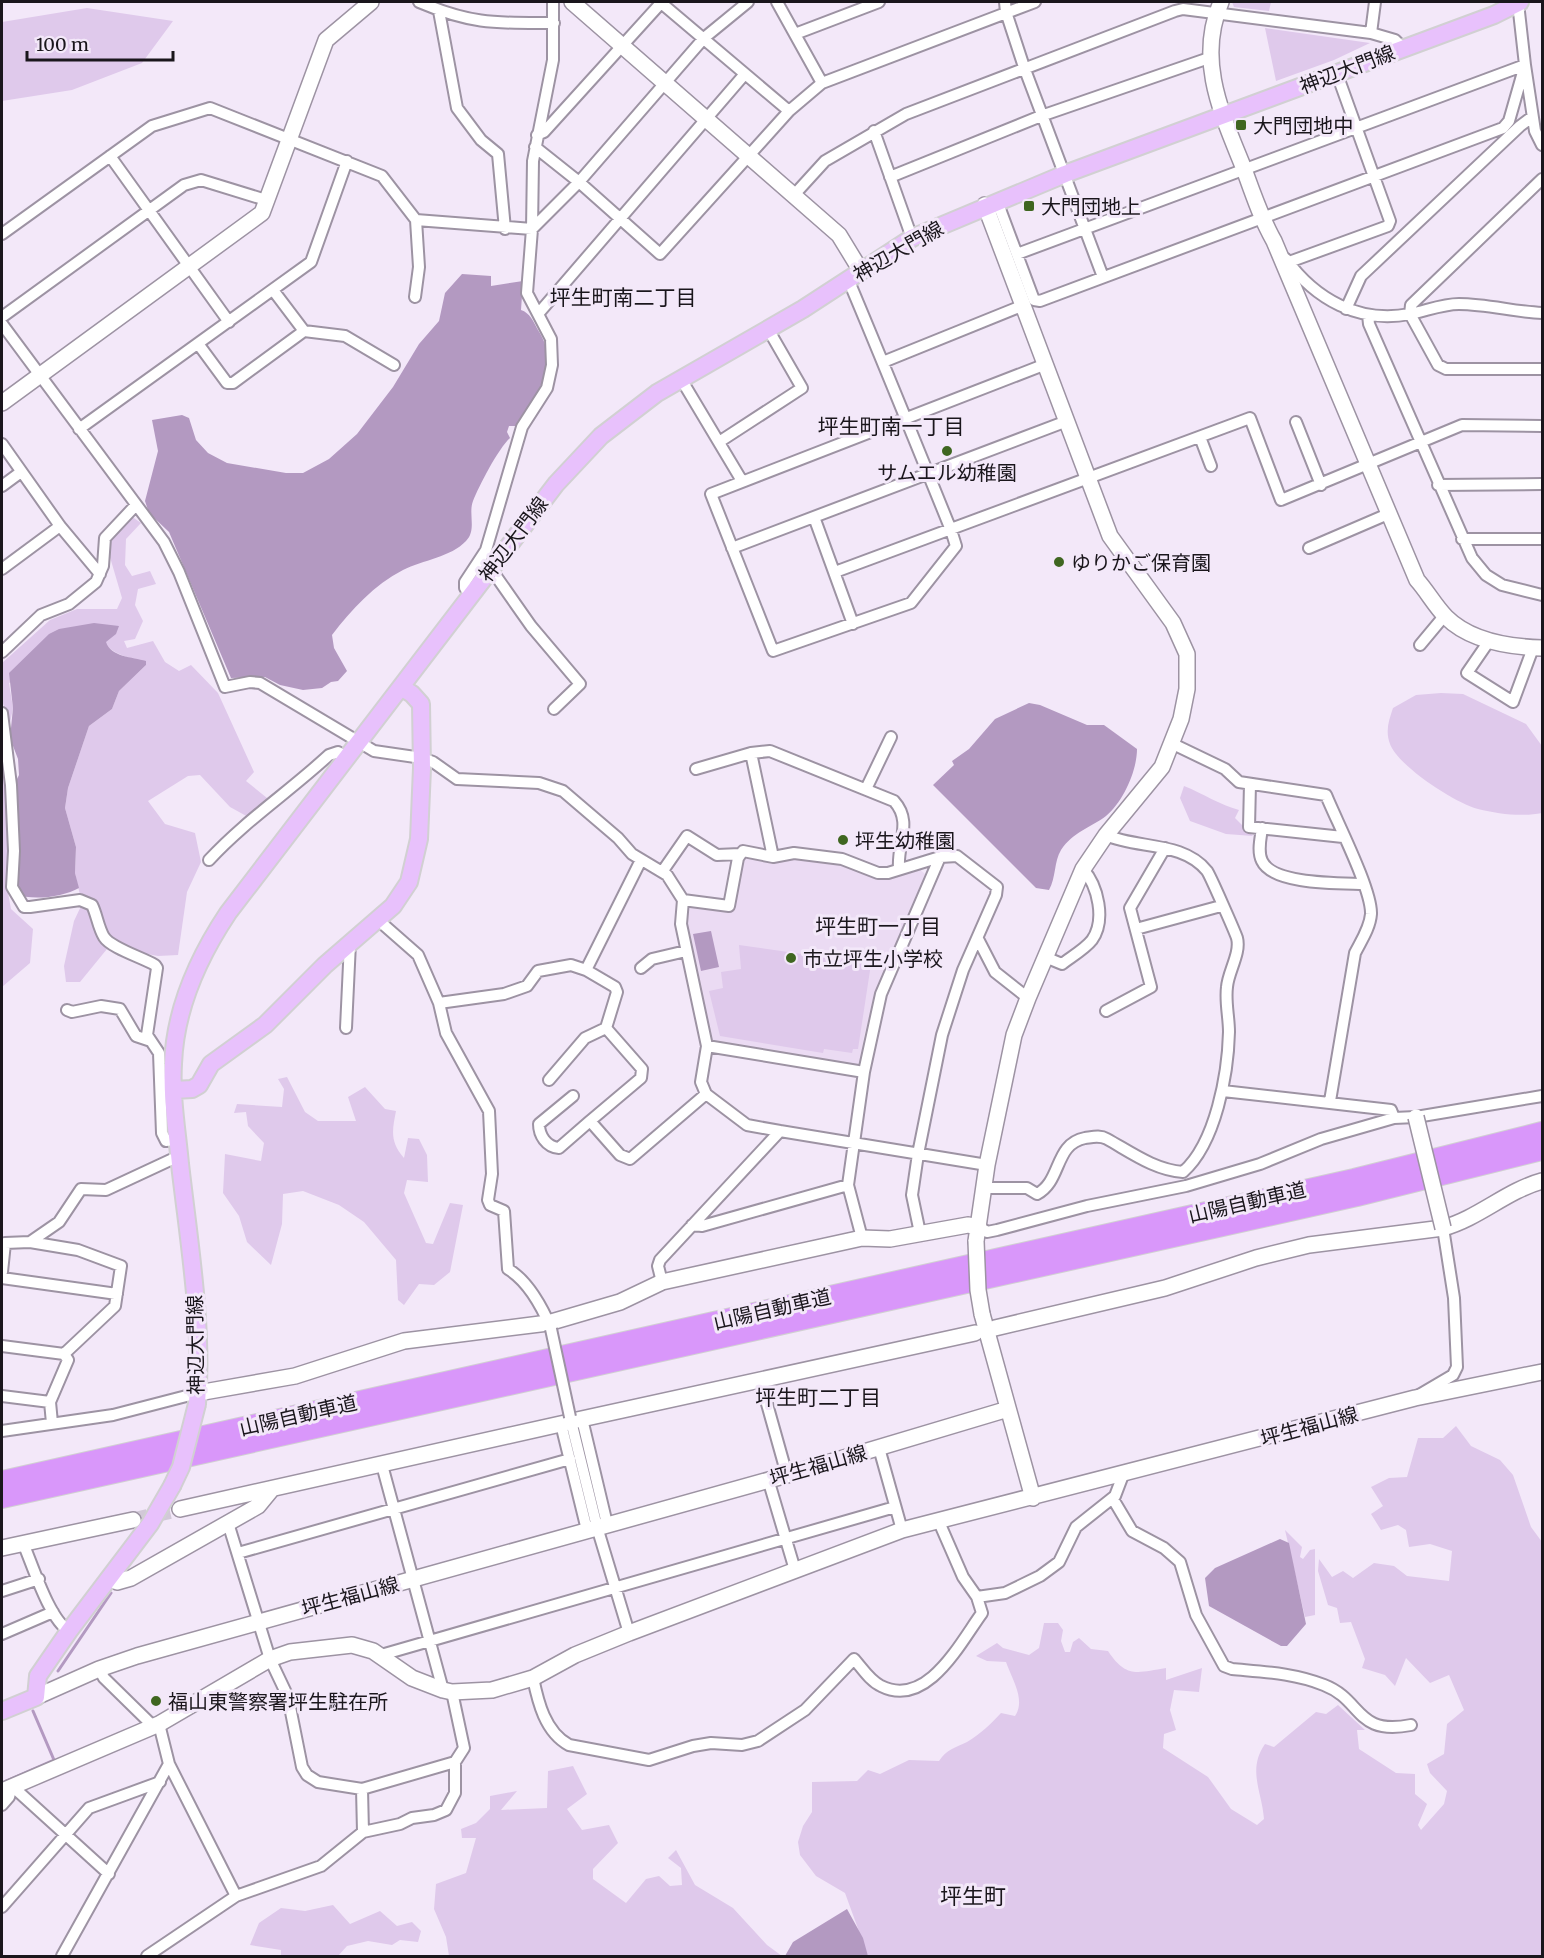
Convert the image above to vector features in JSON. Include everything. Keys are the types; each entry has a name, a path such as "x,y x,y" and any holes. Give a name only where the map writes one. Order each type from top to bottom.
{"highway":[{"name":"山陽自動車道","path":"2,1481 1354,1179 1542,1132"},
{"name":"山陽自動車道","path":"2,1498 1334,1201 1542,1150"}],"main road":[{"name":"神辺大門線","path":"36,1697 38,1676 150,1524 172,1486 181,1467 197,1398 198,1320 177,1139 173,1064 182,1011 202,956 228,913 555,484 601,436 681,378 768,329 912,238 991,203 1065,174 1337,74 1519,2"},
{"path":"174,1090 192,1089 199,1085 211,1064 265,1025 398,900 409,882 419,839 422,758 420,704 412,694 401,687"},
{"path":"2,1712 36,1697"}],"street":[{"path":"2,403 262,213 326,40 371,2"},
{"path":"419,2 476,21 507,25 554,23"},
{"path":"471,595 465,588 465,582 486,550 522,427 546,388 552,365 551,339 527,293 532,229 534,147 553,60 553,2"},
{"path":"572,2 707,117 839,235 855,275 883,362 906,418 929,474 956,546 911,603 772,651 711,494 906,418 1046,364"},
{"path":"537,135 544,132 661,2 789,111"},
{"path":"416,220 505,229 532,229 579,182 664,81 704,38 748,2"},
{"path":"777,2 822,83"},
{"path":"795,34 879,2"},
{"path":"534,147 579,182 660,254 789,111 822,83 1006,7 1035,2"},
{"path":"1371,33 1375,2"},
{"path":"1519,2 1534,131 1542,146"},
{"path":"1006,7 1041,116 1103,277"},
{"path":"1218,8 1209,58 1222,117 1262,219 1274,241 1416,579 1445,615 1461,630 1489,641 1538,648 1513,702 1467,673 1489,641"},
{"path":"794,195 825,161 906,114 1024,67 1183,9 1218,8 1371,33 1395,40 1403,48"},
{"path":"439,10 457,108 481,140 498,154 505,229"},
{"path":"890,177 1041,116 1209,58"},
{"path":"1017,254 1525,65"},
{"path":"991,203 1017,254 1034,300 1040,301 1503,129 1509,121 1525,65"},
{"path":"1289,262 1388,226 1390,221 1376,176 1337,74"},
{"path":"538,314 744,75"},
{"path":"2,234 152,126 210,108 382,176 416,220 419,267 415,297"},
{"path":"1346,309 1361,276 1532,117"},
{"path":"874,131 912,238"},
{"path":"110,156 229,322"},
{"path":"80,429 311,262 347,161"},
{"path":"1542,179 1411,305 1410,314 1438,365 1446,369 1542,369"},
{"path":"2,317 184,185 201,180 266,200"},
{"path":"991,203 1024,305 1110,536 1173,623 1187,654 1187,689 1173,744 1162,767 1106,835 1083,870 1028,998 1014,1035 987,1165 977,1234 978,1290 982,1314 1033,1498"},
{"path":"1274,241 1289,262 1326,300 1368,315 1410,314 1459,304 1542,313"},
{"path":"273,291 304,331"},
{"path":"883,362 1024,305"},
{"path":"1368,315 1369,324 1419,442 1472,558 1486,575 1502,585 1542,594"},
{"path":"2,324 135,506 150,519 174,562 225,687 250,682 260,683 374,751 422,758 433,762 457,779 538,783 563,791 641,860 667,875 683,900 681,924 707,1046 700,1083 706,1094 747,1125 987,1165"},
{"path":"719,442 802,388 768,329"},
{"path":"199,345 227,383 233,383 304,331 345,336 393,365"},
{"path":"681,378 742,482"},
{"path":"835,572 1250,418 1281,500 1320,485 1366,462 1462,424 1542,426"},
{"path":"732,548 1067,421"},
{"path":"1296,423 1320,485"},
{"path":"1200,437 1211,466"},
{"path":"2,444 60,526 100,574"},
{"path":"2,486 21,472"},
{"path":"1438,484 1542,484"},
{"path":"2,652 41,615 69,604 96,582 103,566 105,538 135,506"},
{"path":"1309,548 1388,514"},
{"path":"814,517 854,624"},
{"path":"2,569 60,526"},
{"path":"1462,539 1542,539"},
{"path":"490,569 531,626 580,684 554,708"},
{"path":"1420,645 1445,615"},
{"path":"2,713 9,757 14,851 12,887 16,898 24,907 80,900 92,905 105,938 117,949 132,952 155,964 157,968 147,1035 159,1053 162,1133 166,1141 177,1139"},
{"path":"866,789 891,737"},
{"path":"1173,744 1225,769 1239,782 1326,795 1364,884 1371,914 1366,933 1355,953 1330,1101"},
{"path":"696,769 751,753 770,751 894,801 903,810 905,821 898,856 899,868"},
{"path":"209,860 233,834 283,797 329,754 338,752 347,758"},
{"path":"751,753 773,857"},
{"path":"1250,784 1249,827 1342,837"},
{"path":"1262,828 1262,861 1272,871 1282,876 1324,883 1364,884"},
{"path":"1106,835 1116,840 1165,848 1190,858 1207,871 1237,938 1226,992 1229,1035 1223,1091 1206,1137 1183,1172 1186,1186"},
{"path":"662,872 687,836 717,855 743,852 773,857 794,853 842,859 878,873 888,873 940,857 957,856 997,887 978,939 963,970 942,1035 912,1195 920,1233"},
{"path":"1106,1011 1151,987 1130,909 1165,848"},
{"path":"683,900 729,906 740,854"},
{"path":"862,1238 848,1185 864,1072 881,994 940,857"},
{"path":"586,970 641,860"},
{"path":"1045,957 1062,964 1092,939 1100,910 1089,876 1083,870"},
{"path":"1136,929 1221,906"},
{"path":"377,919 417,955 439,1003 446,1033 489,1111 492,1174 488,1200 490,1205 504,1211 508,1269 515,1273 536,1298 550,1326 597,1527 629,1633"},
{"path":"978,939 996,972 1028,998"},
{"path":"346,1028 350,943"},
{"path":"640,968 652,959 686,951"},
{"path":"439,1003 527,987 538,971 571,965 586,970 615,987 617,992 606,1028 585,1038 549,1080"},
{"path":"68,1010 101,1006 120,1008 136,1036 151,1041"},
{"path":"573,1096 539,1124 539,1132 548,1143 559,1148 641,1078 642,1069 606,1028"},
{"path":"707,1046 864,1072"},
{"path":"1223,1091 1330,1101 1391,1110 1394,1118"},
{"path":"590,1121 620,1155 630,1159 706,1094"},
{"path":"977,1234 1087,1206 1186,1186 1260,1164 1321,1139 1394,1118 1416,1117 1542,1096"},
{"path":"1415,1398 1454,1375 1457,1366 1454,1298 1443,1228 1416,1117"},
{"path":"662,1282 658,1266 660,1260 780,1131"},
{"path":"984,1188 1027,1188 1037,1194 1049,1187 1065,1149 1074,1140 1092,1137 1102,1137 1150,1164 1183,1172"},
{"path":"30,1242 59,1222 81,1189 106,1190 179,1156"},
{"path":"995,1328 1165,1288 1256,1258 1309,1245 1460,1224 1509,1193 1542,1181"},
{"path":"692,1225 702,1226 848,1185"},
{"path":"2,1431 113,1415 296,1376 404,1341 550,1326 620,1302 662,1282 862,1238 890,1239 968,1225 977,1234"},
{"path":"2,1272 3,1243 30,1242 78,1250 121,1266 115,1306 64,1354"},
{"path":"2,1278 117,1294"},
{"path":"180,1509 760,1378 975,1333"},
{"path":"2,1346 64,1354 68,1360 64,1374 50,1402 52,1423"},
{"name":"坪生福山線","path":"447,1691 492,1690 533,1678 575,1655 629,1633 902,1530 1123,1475 1415,1398 1542,1372"},
{"path":"760,1378 787,1474"},
{"path":"2,1396 50,1402"},
{"name":"坪生福山線","path":"36,1697 99,1669 257,1622 879,1448 1008,1409"},
{"path":"571,1421 570,1459 597,1527"},
{"path":"879,1448 902,1530"},
{"path":"238,1553 570,1459"},
{"path":"147,1956 236,1896 321,1866 363,1832 446,1810 455,1793 455,1762 464,1748 464,1741 429,1639 382,1464"},
{"path":"1123,1475 1113,1499 1132,1531 1164,1548 1180,1562 1196,1615 1224,1666 1299,1676 1339,1692 1365,1721 1393,1729 1411,1725"},
{"path":"768,1479 795,1570"},
{"path":"110,1577 117,1582 130,1578 258,1506 272,1489"},
{"path":"977,1597 1005,1593 1059,1562 1076,1527 1115,1496"},
{"path":"238,1497 246,1501 248,1506 243,1515"},
{"path":"381,1655 429,1639 895,1507"},
{"path":"2,1548 133,1520"},
{"path":"533,1678 543,1715 561,1741 569,1745 649,1760 693,1746 711,1743 742,1745 758,1741 806,1710 854,1659 880,1686 894,1690 912,1689 922,1685 950,1657 982,1613 977,1597 963,1577 939,1522"},
{"path":"228,1523 257,1622 270,1659 288,1697 302,1767 308,1774 318,1782 362,1790 455,1762"},
{"path":"24,1543 53,1612 61,1626 69,1631"},
{"path":"2,1591 39,1579"},
{"path":"2,1634 53,1612"},
{"path":"7,1788 156,1724 270,1659 290,1652 352,1645 381,1655 412,1678 447,1691"},
{"path":"99,1669 104,1678 156,1724 169,1764 236,1896"},
{"path":"62,1956 169,1764"},
{"path":"2,1907 89,1808 160,1782"},
{"path":"2,1805 9,1797 7,1788"},
{"path":"7,1788 109,1874"},
{"path":"362,1790 363,1832"}],"shaded area":[{"path":"1232,2 1271,2 1269,11 1234,7"},
{"path":"87,8 173,21 142,63 72,90 2,101 2,22"},
{"path":"1265,28 1370,43 1334,60 1276,81"},
{"path":"462,274 491,276 491,286 523,281 521,310 527,313 533,321 547,355 543,380 538,391 517,426 509,426 507,432 510,438 484,477 473,501 472,527 469,537 453,551 392,576 356,607 332,635 334,648 347,671 338,681 331,682 322,688 303,690 280,685 265,677 231,678 169,532 149,513 145,501 158,451 152,420 182,415 189,418 196,440 208,453 227,463 286,473 303,473 329,459 357,434 393,387 419,344 439,321 445,293"},
{"path":"131,516 141,523 126,539 125,565 132,576 150,571 156,584 138,589 135,605 143,621 135,639 124,641 127,648 153,641 165,662 179,671 191,665 218,693 254,772 246,781 267,798 250,818 230,807 200,775 188,776 148,801 165,824 195,833 201,862 187,892 178,955 158,956 121,949 98,931 107,949 80,982 66,982 64,966 74,921 82,904 75,873 76,847 65,808 68,788 89,726 112,709 119,691 146,665 117,653 105,642 9,683 13,708 9,728 2,699 2,663 50,620 77,609 117,609 122,598 107,547 109,537"},
{"path":"94,623 119,626 116,634 106,642 109,647 117,654 146,661 146,665 119,691 112,709 89,726 68,788 65,808 76,847 75,873 79,888 65,894 48,897 22,896 15,894 11,791 19,775 18,759 10,738 13,708 9,673 49,634 59,629"},
{"path":"1463,694 1526,724 1542,746 1542,813 1510,814 1486,811 1468,805 1428,783 1395,753 1388,735 1393,708 1416,695"},
{"path":"1029,703 1040,705 1087,725 1104,725 1137,749 1132,776 1118,803 1106,816 1076,834 1061,850 1049,890 1036,888 933,785 954,765 952,761 969,749 995,719"},
{"path":"2,754 9,840 6,882 11,909 33,929 30,963 2,987"},
{"path":"1184,786 1239,810 1235,818 1253,836 1226,834 1190,821 1180,798"},
{"name":"市立坪生小学校","path":"744,856 762,862 795,858 841,865 883,879 918,868 925,874 876,992 864,1036 860,1064 857,1067 711,1044 684,924 685,908 689,905 731,912 740,860"},
{"path":"711,931 719,967 701,971 693,934"},
{"path":"739,945 871,964 858,1049 853,1049 852,1053 824,1049 823,1053 720,1036 709,991 723,988 721,972 741,969"},
{"path":"287,1077 305,1112 318,1121 356,1121 348,1097 365,1087 385,1109 396,1111 393,1136 399,1152 404,1158 408,1138 419,1139 427,1155 428,1182 407,1180 404,1193 426,1243 433,1244 450,1203 463,1205 450,1272 434,1285 419,1284 404,1305 398,1300 396,1260 364,1222 339,1205 303,1191 283,1194 282,1224 271,1265 247,1242 239,1216 223,1193 225,1154 261,1161 264,1143 248,1126 246,1112 234,1113 237,1104 282,1107 284,1089 278,1079"},
{"path":"1456,1426 1471,1446 1500,1460 1513,1475 1531,1527 1542,1542 1542,1956 868,1956 845,1893 816,1876 800,1855 798,1842 803,1826 812,1812 812,1782 857,1781 868,1770 880,1774 909,1760 939,1761 948,1751 981,1732 1001,1713 1015,1716 1019,1696 1006,1662 987,1661 976,1656 997,1643 1003,1648 1029,1655 1039,1648 1044,1623 1058,1623 1063,1630 1061,1641 1065,1652 1070,1652 1073,1642 1079,1638 1091,1649 1108,1651 1120,1666 1132,1672 1166,1668 1166,1680 1202,1668 1199,1692 1174,1690 1170,1710 1176,1730 1164,1734 1163,1748 1208,1777 1231,1809 1257,1825 1264,1819 1256,1772 1257,1763 1265,1744 1274,1747 1316,1712 1326,1714 1338,1705 1365,1730 1357,1730 1359,1749 1396,1773 1415,1774 1415,1794 1427,1804 1418,1825 1421,1830 1444,1804 1447,1791 1430,1773 1427,1764 1444,1754 1447,1724 1464,1710 1449,1675 1430,1683 1406,1658 1395,1686 1385,1675 1362,1668 1365,1659 1351,1622 1340,1623 1337,1608 1328,1605 1318,1571 1319,1559 1332,1577 1343,1571 1353,1578 1374,1563 1394,1566 1407,1576 1449,1581 1452,1551 1430,1544 1409,1547 1406,1530 1398,1525 1381,1530 1371,1514 1383,1506 1371,1487 1389,1478 1407,1477 1418,1438 1443,1438"},
{"path":"1285,1530 1302,1547 1300,1557 1303,1559 1310,1550 1315,1549 1315,1615 1305,1617"},
{"path":"1280,1539 1289,1543 1306,1624 1287,1646 1281,1646 1209,1606 1205,1578 1215,1568"},
{"path":"573,1766 587,1794 567,1809 582,1830 609,1825 618,1843 593,1869 593,1879 626,1903 646,1879 659,1876 670,1886 682,1885 681,1868 668,1858 676,1850 695,1885 733,1908 767,1945 782,1956 449,1956 446,1937 434,1909 436,1884 466,1873 476,1838 462,1838 461,1829 476,1823 490,1809 490,1796 517,1791 501,1810 547,1808 548,1771"},
{"path":"333,1905 350,1924 380,1911 397,1926 412,1922 421,1931 418,1942 400,1940 392,1945 368,1941 347,1946 338,1956 281,1956 281,1950 250,1945 259,1923 281,1908 305,1911"},
{"path":"847,1909 863,1938 868,1956 785,1956 793,1942"}],"waterway":[{"path":"58,1671 111,1593"},
{"path":"6,1781 54,1760 33,1711"}],"tunnel":[{"path":"133,1520 180,1509"}],"place":[{"name":"大門団地中","path":"1241,125"},
{"name":"大門団地上","path":"1029,206"},
{"name":"サムエル幼稚園","path":"947,451"},
{"name":"ゆりかご保育園","path":"1059,562"},
{"name":"坪生幼稚園","path":"843,840"},
{"name":"市立坪生小学校","path":"791,958"},
{"name":"福山東警察署坪生駐在所","path":"156,1701"}],"district":[{"name":"坪生町南二丁目","path":"623,297"},
{"name":"坪生町南一丁目","path":"891,426"},
{"name":"坪生町一丁目","path":"878,926"},
{"name":"坪生町二丁目","path":"818,1397"},
{"name":"坪生町","path":"973,1896"}]}
